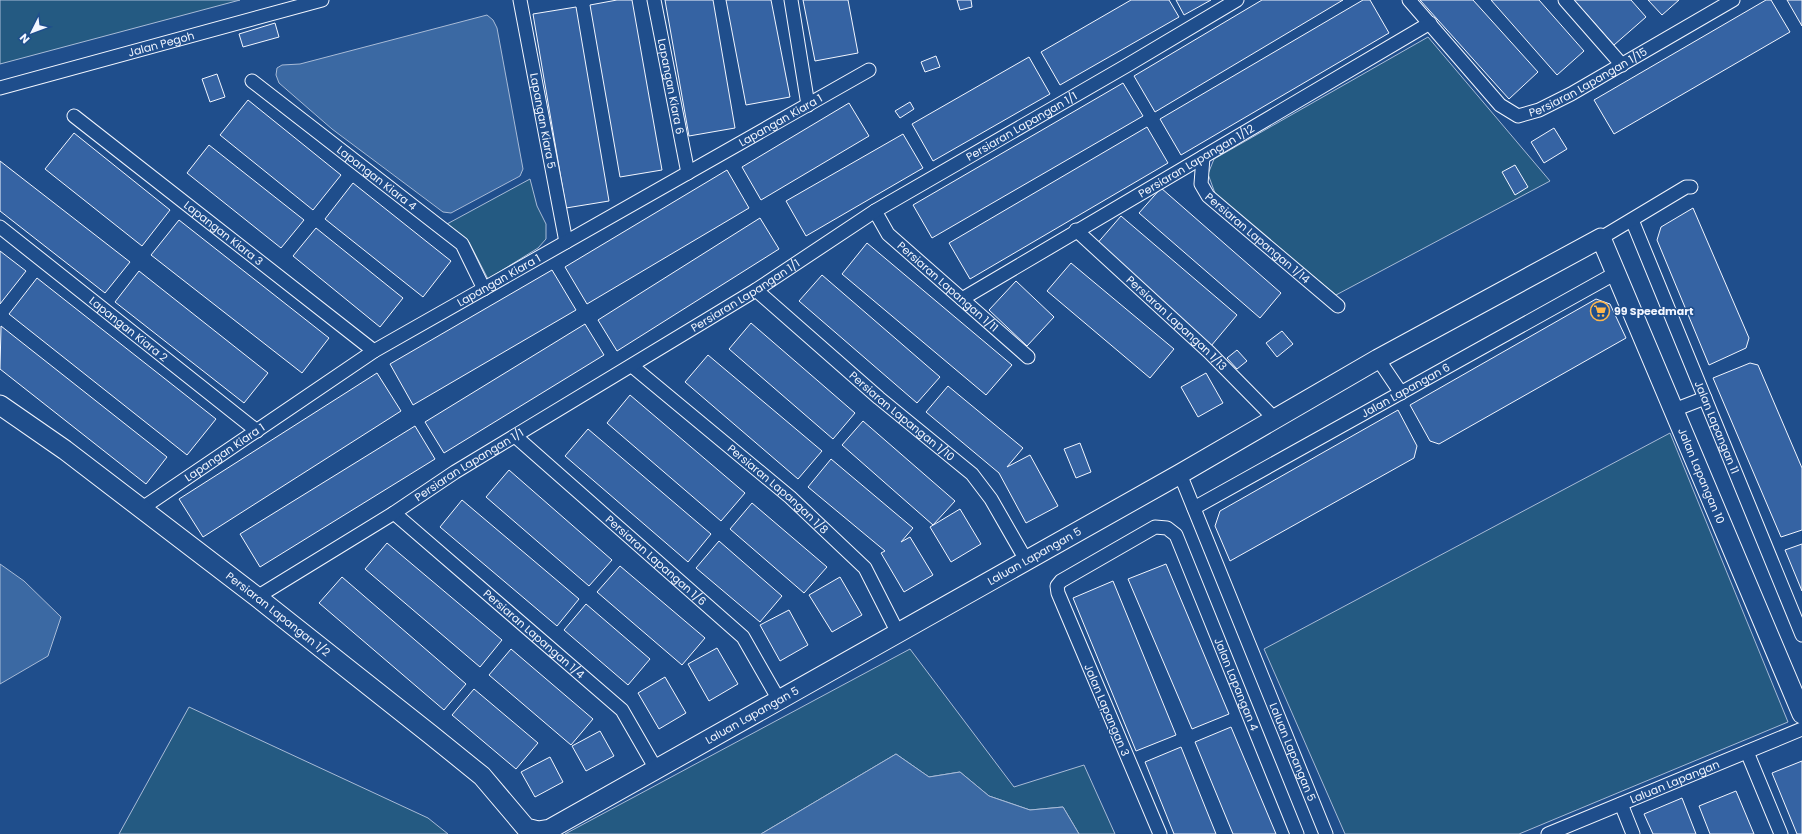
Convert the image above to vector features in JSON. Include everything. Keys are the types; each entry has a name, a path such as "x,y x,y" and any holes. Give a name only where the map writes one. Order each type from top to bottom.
{"street":[{"name":"Jalan Pegoh","path":"0,88 322,0"},
{"name":"Lapangan Kiara 5","path":"520,0 566,242"},
{"name":"Lapangan Kiara 6","path":"654,0 688,173"},
{"path":"790,0 808,105"},
{"name":"Persiaran Lapangan 1/1","path":"257,597 394,513 455,472 756,290 875,211 1237,0"},
{"name":"Persiaran Lapangan 1/15","path":"1409,0 1430,22 1500,105 1518,116 1539,110 1622,65 1715,4 1733,0"},
{"path":"1565,0 1622,65"},
{"name":"Persiaran Lapangan 1/12","path":"962,299 1076,230 1203,157 1430,22"},
{"name":"Lapangan Kiara 1","path":"141,509 374,351 869,70"},
{"name":"Lapangan Kiara 4","path":"252,81 462,244 484,289"},
{"name":"Lapangan Kiara 3","path":"74,116 374,351"},
{"name":"Persiaran Lapangan 1/14","path":"1203,157 1201,184 1208,196 1338,306"},
{"path":"1180,474 1274,418 1378,359 1602,238 1686,187 1691,187"},
{"name":"Persiaran Lapangan 1/11","path":"875,211 888,234 1028,357"},
{"name":"Jalan Lapangan 11","path":"1632,220 1802,635"},
{"name":"Lapangan Kiara 2","path":"0,227 257,431"},
{"name":"Persiaran Lapangan 1/13","path":"1076,230 1209,352 1274,418"},
{"name":"Jalan Lapangan 10","path":"1602,238 1802,714"},
{"name":"Jalan Lapangan 6","path":"1194,508 1616,273"},
{"name":"Persiaran Lapangan 1/10","path":"756,290 879,398 972,474 991,499 1026,560"},
{"path":"1378,359 1401,393"},
{"name":"Persiaran Lapangan 1/8","path":"632,366 790,497 865,568 898,633"},
{"name":"Persiaran Lapangan 1/2","path":"0,398 141,509 257,597 482,776 526,828 538,831 550,829"},
{"path":"1674,410 1705,398"},
{"path":"0,405 65,450"},
{"name":"Persiaran Lapangan 1/6","path":"515,436 742,637 779,700"},
{"name":"Laluan Lapangan 5","path":"550,829 1180,474 1326,834"},
{"name":"Persiaran Lapangan 1/4","path":"394,513 622,710 656,769"},
{"name":"Jalan Lapangan 4","path":"1057,586 1061,581 1155,527 1167,528 1176,535 1297,834"},
{"name":"Jalan Lapangan 3","path":"1057,586 1058,593 1160,834"},
{"name":"Laluan Lapangan","path":"1548,834 1802,729"},
{"path":"1747,752 1782,834"},
{"path":"1621,804 1633,834"}],"shaded area":[{"path":"0,0 240,0 0,64"},
{"path":"487,15 493,20 497,28 523,169 520,176 451,213 443,212 332,129 279,83 276,75 277,68 282,65 300,64"},
{"path":"1428,37 1550,181 1336,295 1216,196 1208,174 1214,159"},
{"path":"530,179 537,206 546,224 546,239 538,248 488,279 469,242 447,224"},
{"path":"1670,433 1788,722 1519,834 1345,834 1264,649"},
{"path":"0,564 24,581 61,617 48,656 0,684"},
{"path":"910,649 1014,787 1084,765 1115,834 1079,834 1063,807 1030,810 989,796 960,772 929,777 896,754 761,834 565,834"},
{"path":"189,707 428,818 448,834 119,834"},
{"path":"896,754 929,777 960,772 989,796 1030,810 1063,807 1079,834 761,834"}],"building":[{"path":"617,0 632,0 662,170 620,177 590,5"},
{"path":"665,0 713,0 735,128 689,136"},
{"path":"726,0 771,0 790,97 746,105"},
{"path":"803,0 848,0 858,53 815,61"},
{"path":"957,0 971,0 972,7 960,10"},
{"path":"1131,0 1169,0 1179,17 1060,85 1041,52"},
{"path":"1176,0 1211,0 1184,15"},
{"path":"1262,0 1343,0 1155,112 1134,76"},
{"path":"1363,0 1370,0 1389,33 1181,155 1160,119"},
{"path":"1420,0 1473,0 1538,72 1509,99"},
{"path":"1491,0 1539,0 1584,51 1557,75"},
{"path":"1574,0 1631,0 1646,17 1614,45"},
{"path":"1648,0 1679,0 1662,15"},
{"path":"1766,0 1771,0 1790,32 1614,134 1594,100"},
{"path":"1787,0 1802,0 1802,26"},
{"path":"576,7 609,201 566,208 533,14"},
{"path":"275,23 279,37 243,47 239,34"},
{"path":"936,56 940,67 925,72 921,62"},
{"path":"1029,57 1050,94 933,161 912,124"},
{"path":"217,74 225,97 210,102 202,79"},
{"path":"1123,83 1143,116 932,238 913,205"},
{"path":"248,100 341,175 313,210 220,135"},
{"path":"910,102 914,109 900,118 895,111"},
{"path":"849,103 869,136 761,200 742,167"},
{"path":"1147,127 1168,163 970,279 949,243"},
{"path":"1554,128 1567,149 1544,163 1531,142"},
{"path":"74,133 170,210 142,246 45,169"},
{"path":"903,134 923,168 806,236 786,201"},
{"path":"209,145 304,220 281,248 187,173"},
{"path":"0,161 130,262 105,293 0,211"},
{"path":"1515,165 1528,187 1515,195 1502,172"},
{"path":"727,170 749,208 587,304 565,267"},
{"path":"353,183 451,261 423,297 325,219"},
{"path":"1161,188 1281,293 1260,318 1139,213"},
{"path":"1693,208 1749,338 1746,348 1709,365 1657,240 1661,227"},
{"path":"1121,216 1237,315 1211,346 1095,246"},
{"path":"760,218 779,249 617,351 598,320"},
{"path":"179,220 329,338 302,373 151,255"},
{"path":"316,228 403,298 380,327 293,256"},
{"path":"867,243 1012,365 986,395 842,274"},
{"path":"0,251 26,271 0,304"},
{"path":"1071,263 1174,349 1150,378 1047,291"},
{"path":"552,270 576,310 413,405 390,364"},
{"path":"139,271 268,373 244,403 115,302"},
{"path":"822,275 940,377 917,403 799,301"},
{"path":"37,278 216,419 187,455 9,314"},
{"path":"1016,281 1054,317 1027,346 989,310"},
{"path":"1596,299 1610,304 1626,338 1439,444 1430,441 1410,405"},
{"path":"751,323 855,413 833,439 729,349"},
{"path":"585,324 604,355 444,453 425,422"},
{"path":"1,326 167,457 146,484 0,369"},
{"path":"1282,331 1293,344 1277,357 1266,343"},
{"path":"1237,350 1247,361 1237,369 1227,358"},
{"path":"708,355 822,451 798,479 685,382"},
{"path":"1750,363 1758,365 1802,468 1802,530 1781,537 1713,378"},
{"path":"377,373 401,411 203,537 179,499"},
{"path":"1206,373 1223,403 1198,417 1181,387"},
{"path":"948,386 1023,448 1007,467 1030,455 1058,506 1026,523 999,473 926,412"},
{"path":"630,395 745,493 721,521 607,423"},
{"path":"1398,410 1417,446 1414,458 1230,561 1215,526 1220,511"},
{"path":"863,421 955,501 933,525 842,445"},
{"path":"415,426 435,459 260,567 240,534"},
{"path":"588,429 711,534 688,562 565,456"},
{"path":"1080,443 1091,472 1076,478 1064,449"},
{"path":"831,459 913,528 901,542 910,537 933,575 904,592 881,553 885,551 808,487"},
{"path":"509,470 612,560 589,586 486,497"},
{"path":"462,500 579,599 557,626 440,527"},
{"path":"752,503 827,567 804,593 730,529"},
{"path":"960,509 981,544 951,562 930,527"},
{"path":"719,541 782,596 760,622 696,568"},
{"path":"387,543 502,640 480,667 365,569"},
{"path":"1802,544 1802,591 1785,550"},
{"path":"1166,564 1229,714 1192,729 1128,579"},
{"path":"620,566 705,638 682,665 597,592"},
{"path":"342,577 466,684 444,710 319,603"},
{"path":"840,577 862,615 832,632 809,595"},
{"path":"1113,581 1176,735 1136,751 1073,598"},
{"path":"586,604 650,659 628,685 564,630"},
{"path":"789,610 808,645 780,661 760,625"},
{"path":"717,648 738,684 709,701 688,664"},
{"path":"511,649 593,719 571,745 489,675"},
{"path":"665,677 686,713 659,729 638,693"},
{"path":"474,689 538,743 516,769 452,715"},
{"path":"1231,727 1276,834 1233,834 1195,742"},
{"path":"600,731 614,756 586,771 572,746"},
{"path":"1181,747 1216,834 1174,834 1145,762"},
{"path":"550,757 563,782 535,797 521,772"},
{"path":"1802,761 1802,834 1797,834 1772,773"},
{"path":"1736,791 1754,834 1710,834 1699,806"},
{"path":"1682,798 1696,834 1653,834 1644,814"}],"place":[{"name":"99 Speedmart","path":"1600,311"}]}
